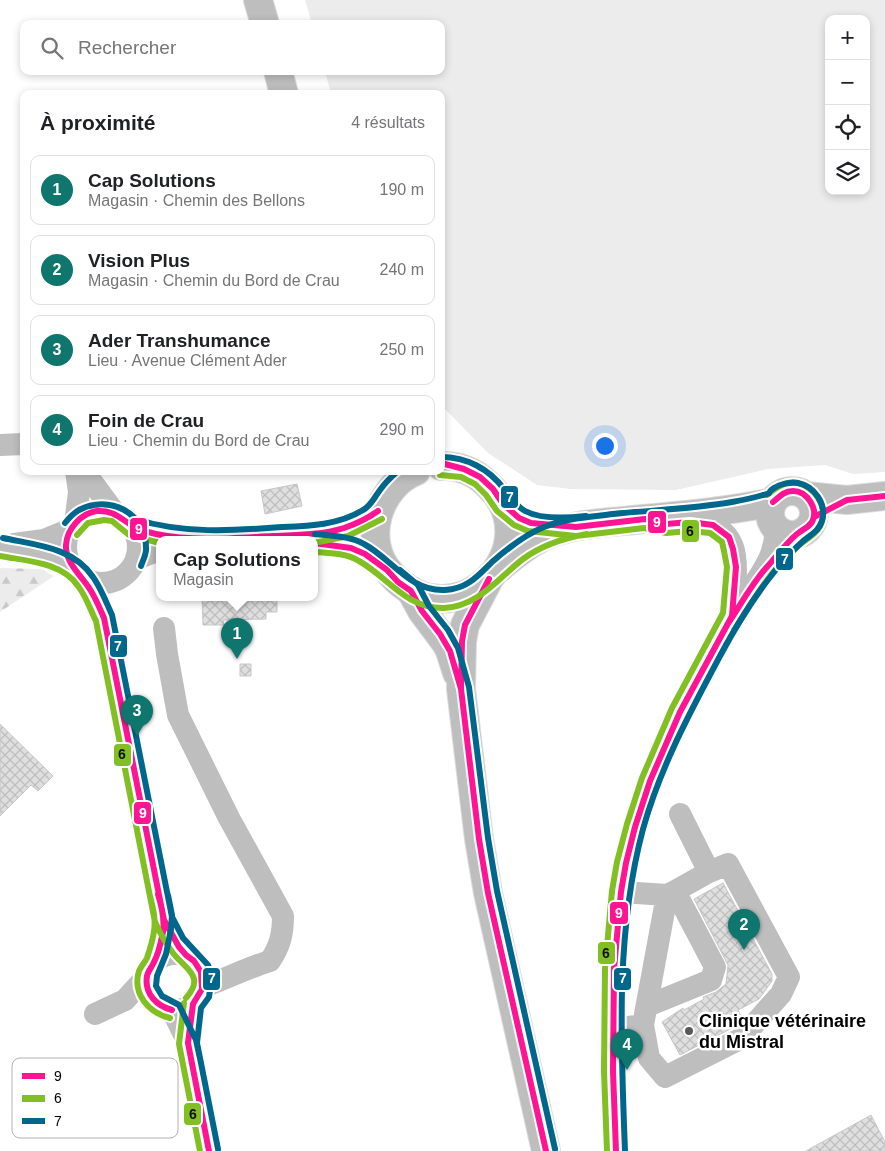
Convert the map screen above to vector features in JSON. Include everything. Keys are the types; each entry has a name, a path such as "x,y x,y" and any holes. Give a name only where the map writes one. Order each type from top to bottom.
{"main road":[{"path":"258,0 264,20"},
{"path":"279,75 283,90"},
{"path":"445,465 464,469 480,477 493,489 503,504 519,518 531,523 576,527"},
{"path":"390,475 375,525 379,553 387,570 398,582 411,591 427,597 444,599 476,590 517,552 547,535 576,527 731,510 790,517 847,500 885,496"},
{"path":"381,506 395,485 409,475"},
{"path":"503,504 509,530 508,544 504,557 467,620 463,632 461,689 479,839 488,893 546,1151"},
{"path":"411,591 422,611 440,634 450,651 461,689"}],"street":[{"path":"0,445 20,444"},
{"path":"77,475 79,492 73,526 66,544 67,553 104,618 164,920 176,943 200,969 203,978 188,1042 209,1151"},
{"path":"87,475 123,520 137,543 136,560"},
{"path":"272,536 307,535 345,528 381,506"},
{"path":"1,547 44,540 73,526 83,516 93,512 104,511 157,534 179,536"},
{"path":"616,1151 613,1029 614,969 621,892 634,827 650,781 680,712 732,616 764,570 790,517"},
{"path":"645,519 666,524 690,522 713,525 729,537 736,567 732,616"},
{"path":"318,544 351,548 365,554 387,570"},
{"path":"1,547 51,558 99,582 109,582 118,579 126,574 136,560 156,552"},
{"path":"104,618 113,588 118,579"},
{"path":"125,1000 180,1010 224,980 245,969 270,961 278,949 283,933 283,916 229,818 178,715 164,628"},
{"path":"680,814 709,872"},
{"path":"621,892 671,893 728,864 789,977 781,994 742,1038 665,1077 649,1058 645,1016 671,893"},
{"path":"613,1029 645,1016 712,980 715,966 671,893"},
{"path":"164,920 147,985 149,994 163,1006 188,1042"},
{"path":"95,1014 125,1000 160,958 168,955 177,954 190,959 245,969"}],"green space":[{"path":"305,0 885,0 885,472 853,474 825,465 768,469 676,490 571,489 537,485 488,453 445,409 445,90 330,90 326,75 445,75 445,20 311,20"},
{"path":"0,568 41,569 54,576 0,612"}],"building":[{"path":"297,484 302,506 265,514 261,491"},
{"path":"202,601 277,601 277,612 266,612 266,619 223,620 224,625 203,625"},
{"path":"240,664 251,664 251,676 240,676"},
{"path":"0,724 53,776 38,791 31,785 0,816"},
{"path":"723,883 772,974 772,981 759,999 738,1010 742,1018 734,1027 680,1055 662,1022 683,1008 684,1010 704,999 703,997 716,992 726,984 728,965 694,899"},
{"path":"871,1115 885,1142 885,1151 806,1151"}],"transit line":[{"name":"7","path":"445,457 460,459 484,470 498,482 519,507 532,514 555,518 586,516"},
{"name":"9","path":"445,464 464,469 480,477 493,489 503,504 519,518 531,523 576,527 645,519 666,524 690,522 713,525 729,537 733,549 736,567 732,616 680,712 650,781 626,863 621,892 614,969 613,1071 616,1151"},
{"name":"7","path":"135,519 171,527 208,530 245,530 324,524 344,519 366,508 394,475"},
{"name":"6","path":"440,475 461,477 475,484 486,495 497,511 514,525 528,531 576,536 644,528 666,533 690,531 710,533 722,542 727,567 723,613 672,708 642,778 617,862 612,891 605,969 604,1071 607,1151"},
{"name":"6","path":"734,630 770,576 796,548 815,533 822,521 823,509 821,503 818,497 804,485 794,482 785,484 767,495"},
{"name":"7","path":"315,534 359,541 374,550 411,580 422,586 445,590 460,587 477,577 504,552 537,530 578,518 732,502 768,494 771,490 782,484 792,483 798,483 809,488 821,502 823,515 818,528 781,563 737,625 698,698 667,762 643,829 634,869 624,949 622,1070 625,1151"},
{"name":"9","path":"727,625 750,588 789,542 809,526 814,517 813,506 807,497 798,492 787,492 773,502"},
{"name":"9","path":"814,517 847,500 885,496"},
{"name":"7","path":"65,523 77,511 90,506 102,504 124,510 133,516 140,525 144,535 146,552 141,566"},
{"name":"9","path":"170,536 137,528 111,513 97,511 80,518 72,528 67,539 66,552 71,564 91,591 104,618 164,920 179,947 194,961 201,972 202,989 193,1004"},
{"name":"9","path":"278,536 327,532 344,528 378,511"},
{"name":"6","path":"318,542 348,536 382,519"},
{"name":"6","path":"77,535 88,523 104,520 112,521 129,535 156,542"},
{"name":"6","path":"318,552 354,558 408,598 431,607 444,608 456,606 478,597 523,559 538,550 562,540 587,534"},
{"name":"7","path":"3,538 52,549 75,559 85,567 96,581 112,615 172,917 183,938 208,965 212,976 209,997 201,1008 197,1043 218,1149"},
{"name":"9","path":"318,544 351,548 365,554 387,570 398,582 411,591 422,611 440,634 450,651 461,689 479,839 488,893 546,1151"},
{"name":"6","path":"0,556 32,561 63,572 81,590 96,621 155,922 170,950 192,973 194,984 186,998"},
{"name":"7","path":"400,570 418,585 429,606 448,630 458,648 469,687 488,838 497,891 555,1149"},
{"name":"9","path":"461,689 462,641 465,625 489,579"},
{"name":"9","path":"158,894 163,913 163,932 160,947 148,974 147,982 153,998 161,1006 172,1010"},
{"name":"7","path":"168,895 172,915 171,929 166,954 157,976 156,986 162,996 179,1005 196,1040 201,1063"},
{"name":"6","path":"150,896 155,927 147,958 139,971 138,987 140,995 149,1007 155,1012 170,1018"},
{"name":"6","path":"184,1003 179,1044 200,1151"},
{"name":"9","path":"193,1004 188,1043 209,1151"}],"place":[{"name":"Cap Solutions","path":"237,659"},
{"name":"Ader Transhumance","path":"137,736"},
{"name":"Vision Plus","path":"744,950"},
{"name":"Clinique vétérinaire du Mistral","path":"689,1031"},
{"name":"Foin de Crau","path":"627,1070"}]}
